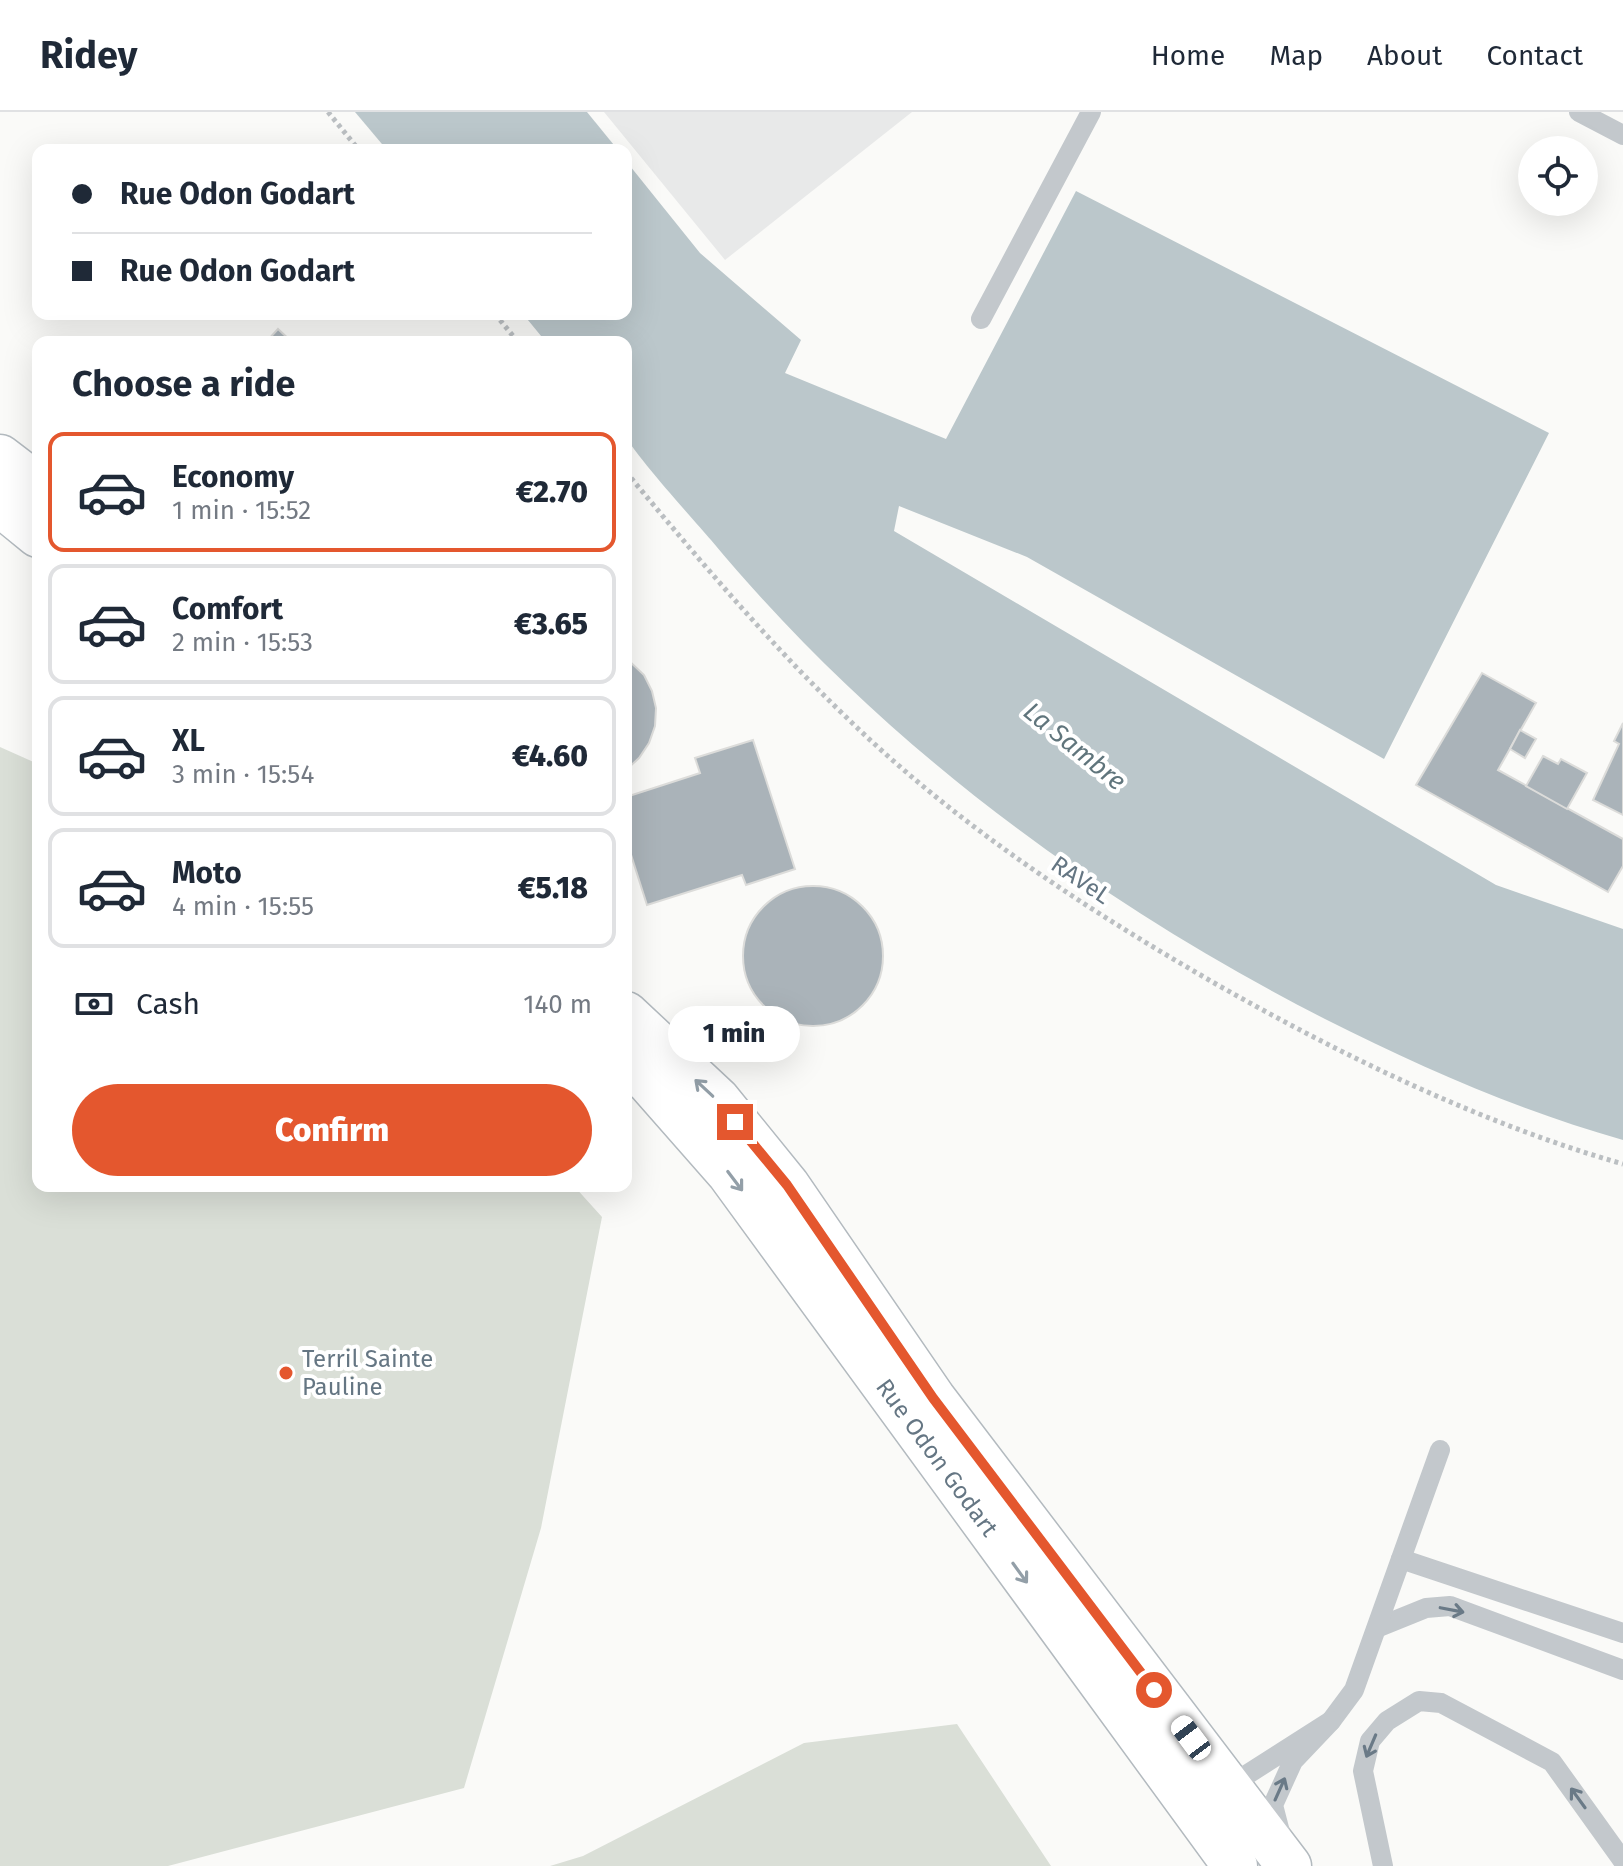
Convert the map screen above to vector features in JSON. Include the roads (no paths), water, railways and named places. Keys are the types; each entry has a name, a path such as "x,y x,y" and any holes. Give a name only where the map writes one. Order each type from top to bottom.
{"main road":[{"path":"0,457 32,481"},
{"path":"0,504 32,530"},
{"name":"Rue Odon Godart","path":"632,1020 718,1100 787,1185 1210,1798 1235,1866"},
{"name":"Rue Odon Godart","path":"632,1067 649,1082 729,1173 1210,1798 1288,1865"}],"lane":[{"path":"981,319 1091,112"},
{"path":"1579,112 1623,135"},
{"path":"1288,1865 1273,1805 1293,1761 1331,1721 1354,1690 1440,1450"},
{"path":"1401,1559 1623,1633"},
{"path":"1379,1627 1426,1608 1450,1606 1623,1670"},
{"path":"1383,1866 1363,1771 1370,1741 1387,1721 1419,1701 1441,1703 1552,1762 1623,1861"},
{"path":"1210,1798 1331,1721"}],"water":[{"path":"355,112 587,112 613,144 382,144"},
{"name":"La Sambre","path":"632,168 700,253 801,340 785,373 946,439 1076,191 1549,433 1384,759 1027,557 899,506 894,531 1496,885 1623,929 1623,1140 1508,1102 1325,1019 1239,973 1154,922 994,811 918,749 845,683 776,614 632,446 632,336 541,336 528,320 632,320"}],"place":[{"name":"Terril Sainte Pauline","path":"286,1373"}]}
